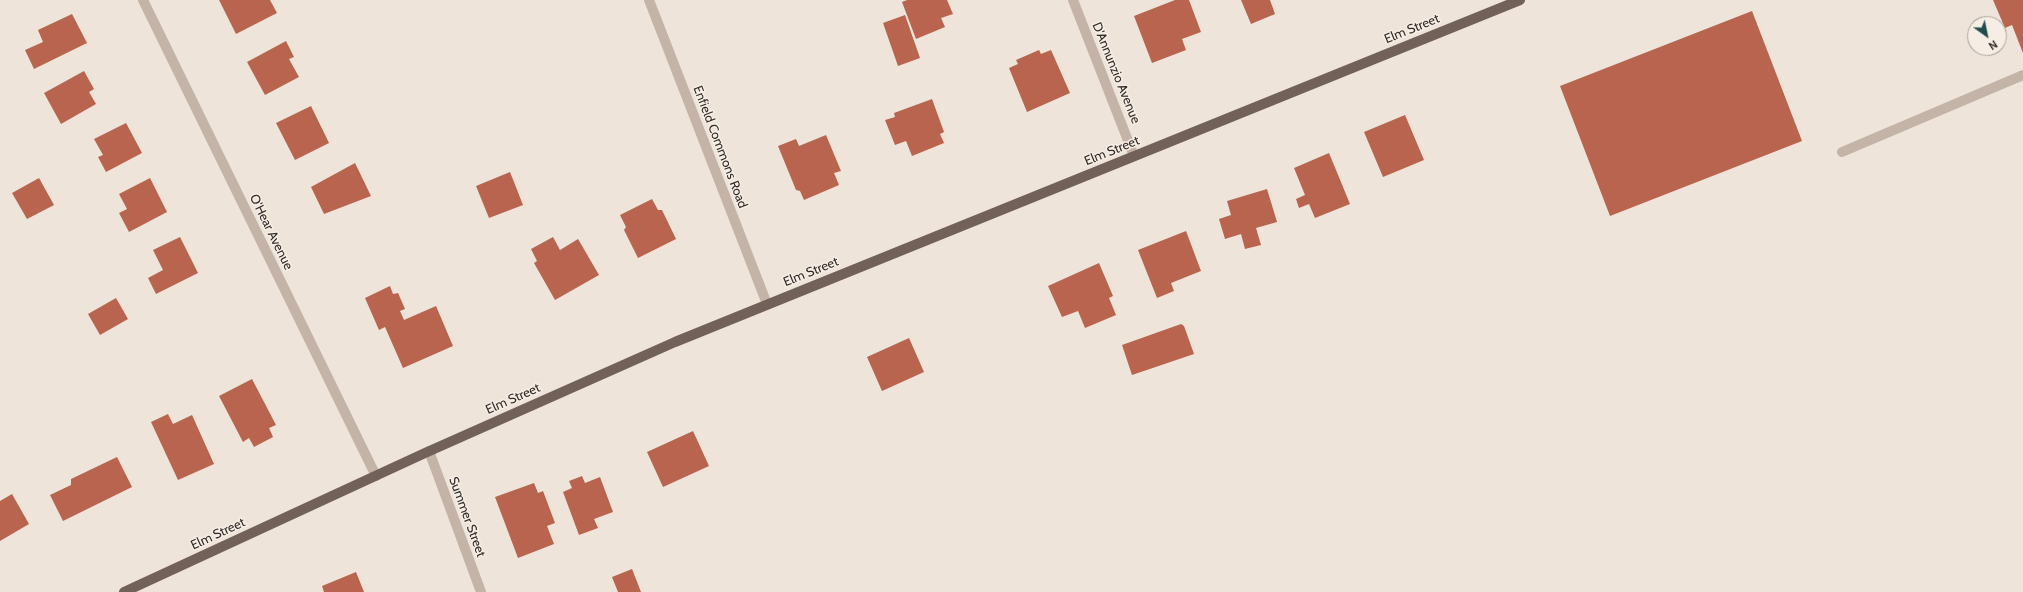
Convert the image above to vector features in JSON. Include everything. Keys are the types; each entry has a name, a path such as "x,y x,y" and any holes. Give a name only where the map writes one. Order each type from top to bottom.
{"main road":[{"name":"Elm Street","path":"124,592 141,588 429,451 596,376 767,304 1520,0"}],"street":[{"name":"O'Hear Avenue","path":"143,0 376,476"},
{"name":"Enfield Commons Road","path":"649,0 767,304"},
{"name":"D'Annunzio Avenue","path":"1072,0 1134,156"},
{"path":"1842,152 2023,75"},
{"name":"Summer Street","path":"429,451 481,592"}],"building":[{"path":"219,0 270,0 277,13 236,34"},
{"path":"907,0 947,0 953,14 941,18 945,27 916,39 902,2"},
{"path":"1175,0 1189,0 1201,32 1182,39 1186,50 1152,63 1134,16"},
{"path":"1241,0 1270,0 1275,14 1251,24"},
{"path":"1993,0 2023,0 2023,53 2012,25 2007,27 2007,16 2000,16"},
{"path":"1752,11 1802,141 1610,216 1560,86"},
{"path":"72,14 87,43 34,69 25,50 43,42 38,30"},
{"path":"905,15 920,58 898,66 883,23"},
{"path":"286,41 294,57 289,59 299,77 265,95 247,62"},
{"path":"1039,50 1041,54 1051,50 1070,93 1027,112 1009,68 1018,64 1016,60"},
{"path":"84,71 94,89 89,92 96,104 61,124 44,93"},
{"path":"932,99 944,132 940,134 944,143 912,156 906,141 895,145 885,120 895,117 894,113"},
{"path":"311,106 329,143 295,160 276,123"},
{"path":"1405,115 1424,160 1383,177 1364,132"},
{"path":"126,123 142,153 106,172 98,157 103,155 94,139"},
{"path":"826,135 841,171 834,173 839,185 804,200 800,191 796,190 778,146 796,139 799,146"},
{"path":"1329,153 1350,204 1315,218 1309,204 1299,208 1296,199 1305,195 1294,168"},
{"path":"355,163 371,196 324,214 311,187"},
{"path":"510,172 523,205 489,218 476,186"},
{"path":"39,178 54,205 27,219 12,193"},
{"path":"150,178 167,212 129,232 119,213 127,209 119,194"},
{"path":"1267,189 1277,222 1256,228 1261,245 1245,249 1241,234 1225,239 1219,219 1231,215 1227,201"},
{"path":"652,199 658,210 662,210 676,239 638,258 624,230 626,227 620,215"},
{"path":"1186,231 1201,271 1171,283 1174,291 1157,298 1138,250"},
{"path":"180,237 198,273 156,294 148,278 163,270 153,250"},
{"path":"553,237 560,250 578,239 599,275 555,300 534,263 537,261 531,249"},
{"path":"1099,263 1113,296 1109,298 1116,315 1085,328 1078,311 1062,317 1048,286"},
{"path":"390,286 393,294 398,293 405,309 400,311 404,320 436,306 453,346 403,368 385,327 379,330 365,298"},
{"path":"116,298 128,319 100,335 88,314"},
{"path":"1181,324 1184,326 1194,354 1132,375 1122,345"},
{"path":"909,338 924,372 882,391 867,357"},
{"path":"252,379 276,425 269,428 273,437 254,447 249,438 243,442 219,396"},
{"path":"168,414 173,424 192,415 214,464 178,480 151,422"},
{"path":"693,431 709,466 663,487 647,452"},
{"path":"117,457 132,487 63,521 50,495 71,485 71,479"},
{"path":"582,476 585,483 600,477 613,512 594,519 598,528 579,535 563,492 572,488 569,481"},
{"path":"534,483 538,493 543,491 555,523 547,526 554,544 518,558 495,497"},
{"path":"12,494 29,524 0,541 0,501"},
{"path":"632,569 641,592 618,592 612,577"},
{"path":"356,572 364,592 324,592 322,586"}]}
